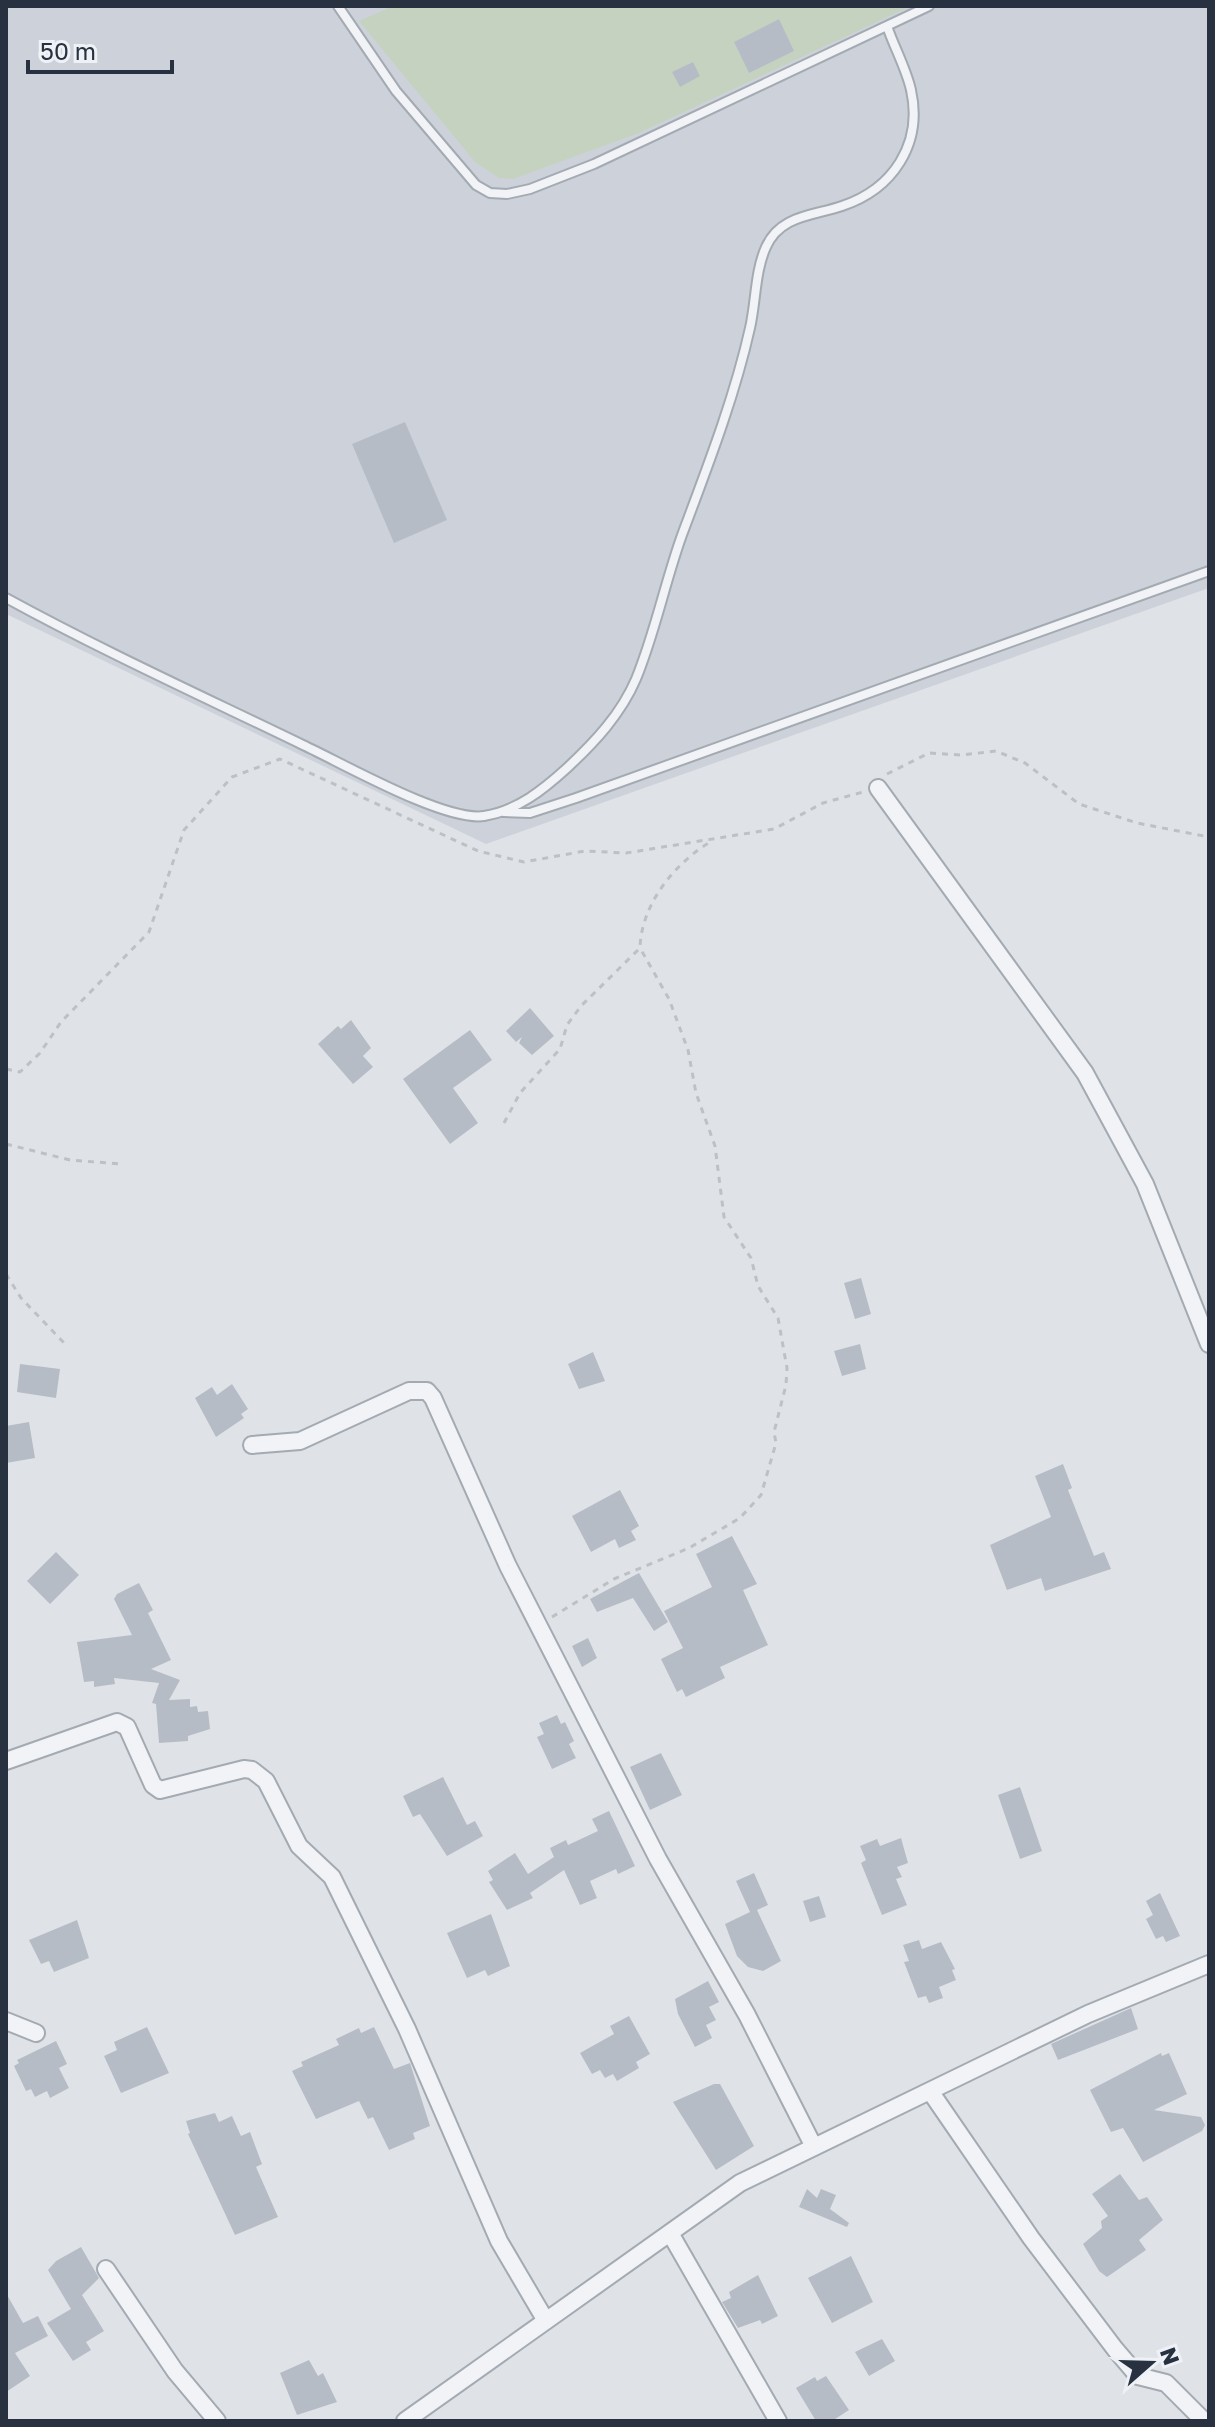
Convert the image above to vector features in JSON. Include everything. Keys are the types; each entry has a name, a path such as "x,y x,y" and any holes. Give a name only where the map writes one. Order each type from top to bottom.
{"street":[{"path":"878,788 1085,1073 1145,1184 1209,1344"},
{"path":"252,1445 300,1441 409,1391 427,1391 440,1412 458,1459 539,1626 658,1859 747,2015 814,2147"},
{"path":"6,1761 112,1722 127,1727 153,1785 160,1790 244,1769 252,1770 266,1781 304,1853 332,1877 407,2029 499,2241 546,2321"},
{"path":"405,2421 740,2183 1088,2014 1209,1964"},
{"path":"6,2021 36,2033"},
{"path":"930,2091 1031,2238 1115,2349 1138,2376 1166,2383 1204,2421"},
{"path":"670,2233 778,2421"},
{"path":"106,2269 175,2371 217,2421"}],"lane":[{"path":"338,6 396,91 476,185 490,193 507,194 530,189 594,164 929,6"},
{"path":"500,811 542,792 602,735 636,681 680,540 712,455 750,329 763,253 771,236 781,226 807,214 841,206 872,193 892,175 907,154 914,123 911,89 887,26"},
{"path":"6,598 108,653 391,787 464,816 500,811 530,813 576,798 1209,571"}],"path":[{"path":"6,1069 20,1072 29,1066 61,1022 149,932 184,830 232,777 268,761 280,759 478,851 524,862 585,851 626,853 774,829 823,803 878,788 888,773 929,753 962,755 996,751 1025,763 1079,804 1137,823 1209,837"},
{"path":"539,1626 614,1579 689,1548 740,1518 761,1495 776,1443 774,1432 786,1385 787,1368 778,1318 758,1286 751,1258 724,1217 715,1146 699,1104 688,1050 669,999 640,948 640,932 664,885 687,855 713,840"},
{"path":"504,1123 520,1093 560,1049 567,1025 581,1006 640,948"},
{"path":"6,1144 55,1157 121,1164"},
{"path":"6,1274 21,1298 65,1344"}],"shaded area":[{"path":"6,6 1209,6 1209,588 486,844 6,614"}],"green space":[{"path":"393,6 911,6 639,133 513,179 499,178 475,162 359,21","holes":["779,19 794,51 749,73 734,42"]}],"building":[{"path":"779,19 794,51 749,73 734,42"},
{"path":"693,62 700,76 680,87 672,72"},
{"path":"405,422 447,520 394,543 352,444"},
{"path":"530,1008 554,1036 532,1055 519,1043 522,1037 516,1042 506,1031"},
{"path":"351,1020 371,1048 363,1056 373,1067 353,1084 318,1044 338,1026 341,1029"},
{"path":"470,1030 492,1060 453,1088 478,1123 450,1144 403,1079"},
{"path":"861,1278 871,1314 855,1319 844,1283"},
{"path":"860,1344 866,1369 842,1376 834,1351"},
{"path":"593,1352 605,1381 579,1389 568,1364"},
{"path":"20,1364 60,1369 56,1398 17,1392"},
{"path":"232,1384 248,1409 241,1414 244,1418 216,1437 195,1398 212,1387 217,1395"},
{"path":"29,1422 35,1458 6,1463 6,1426"},
{"path":"1063,1464 1072,1488 1068,1490 1094,1556 1104,1552 1111,1569 1045,1591 1041,1578 1007,1590 990,1545 1051,1517 1035,1476"},
{"path":"620,1490 639,1526 631,1531 636,1540 619,1548 615,1539 591,1552 572,1516"},
{"path":"732,1536 757,1584 743,1590 768,1645 720,1667 725,1678 686,1697 682,1689 677,1692 661,1659 683,1648 664,1611 712,1587 696,1554"},
{"path":"56,1552 79,1575 50,1604 27,1581"},
{"path":"639,1573 668,1622 654,1631 633,1598 597,1612 590,1599"},
{"path":"139,1583 153,1610 148,1613 171,1660 151,1669 180,1680 169,1700 190,1699 190,1707 197,1706 198,1712 208,1711 210,1729 188,1736 188,1741 159,1743 156,1704 152,1703 159,1683 114,1678 115,1684 94,1687 94,1681 84,1682 77,1642 132,1635 114,1599 117,1594"},
{"path":"588,1638 597,1658 582,1667 572,1646"},
{"path":"557,1715 561,1724 565,1722 574,1741 569,1744 576,1758 552,1769 537,1737 544,1734 539,1723"},
{"path":"661,1753 682,1795 650,1810 630,1767"},
{"path":"443,1777 467,1825 475,1821 483,1836 447,1856 420,1814 413,1817 403,1796"},
{"path":"1020,1787 1042,1851 1020,1859 998,1795"},
{"path":"609,1811 635,1866 618,1874 616,1869 590,1881 597,1898 580,1905 564,1870 530,1893 533,1898 507,1910 489,1882 493,1880 488,1871 515,1853 528,1874 554,1857 550,1848 566,1840 568,1845 598,1831 592,1819"},
{"path":"901,1838 908,1863 897,1867 902,1877 896,1879 907,1905 882,1915 861,1863 866,1860 860,1846 877,1839 880,1846"},
{"path":"754,1873 768,1905 757,1910 781,1961 763,1971 748,1967 737,1956 725,1924 750,1912 736,1881"},
{"path":"1160,1893 1180,1936 1166,1942 1163,1936 1156,1939 1146,1919 1153,1915 1146,1901"},
{"path":"819,1896 826,1917 810,1922 803,1901"},
{"path":"491,1914 510,1966 488,1976 485,1970 467,1978 447,1933"},
{"path":"77,1920 89,1958 54,1972 49,1961 41,1964 29,1940"},
{"path":"919,1940 922,1949 941,1942 955,1969 952,1970 956,1980 939,1987 943,1998 929,2003 926,1996 918,1998 904,1962 909,1961 903,1945"},
{"path":"708,1981 719,2002 709,2007 716,2020 706,2025 712,2038 695,2047 678,2014 675,1999"},
{"path":"1131,2008 1138,2029 1058,2060 1051,2044"},
{"path":"629,2016 650,2054 636,2062 639,2068 617,2081 613,2074 605,2078 600,2070 592,2074 580,2053 614,2034 610,2026"},
{"path":"147,2027 169,2073 121,2093 104,2056 117,2050 114,2042"},
{"path":"374,2027 394,2069 410,2063 430,2126 413,2133 415,2139 389,2150 373,2117 368,2119 359,2101 316,2119 292,2071 303,2066 301,2062 339,2045 336,2039 359,2028 361,2033"},
{"path":"56,2041 67,2064 59,2068 69,2088 50,2098 47,2091 35,2097 31,2089 26,2091 14,2066 19,2063 17,2060"},
{"path":"1161,2053 1162,2056 1169,2053 1187,2094 1154,2110 1201,2117 1205,2125 1202,2131 1143,2162 1123,2128 1111,2132 1090,2090"},
{"path":"720,2084 754,2146 716,2170 673,2102"},
{"path":"215,2113 219,2122 232,2116 241,2136 250,2132 262,2164 256,2167 278,2217 235,2235 188,2134 186,2121"},
{"path":"1120,2174 1139,2200 1147,2197 1163,2220 1139,2240 1146,2250 1107,2277 1099,2271 1083,2244 1102,2228 1101,2221 1108,2216 1092,2194"},
{"path":"807,2189 817,2198 821,2189 836,2195 830,2209 849,2223 847,2227 799,2207"},
{"path":"81,2247 99,2278 82,2295 104,2331 86,2342 91,2350 73,2361 47,2323 71,2309 48,2270 56,2261"},
{"path":"851,2256 873,2302 832,2323 808,2278"},
{"path":"758,2275 778,2316 762,2324 760,2320 738,2328 722,2302 731,2298 729,2292"},
{"path":"6,2293 23,2323 38,2316 48,2336 15,2353 30,2376 6,2392"},
{"path":"882,2339 895,2361 869,2376 855,2352"},
{"path":"309,2360 318,2376 323,2373 337,2402 297,2415 280,2373"},
{"path":"826,2376 849,2410 832,2421 816,2421 796,2388 815,2377 817,2381"}]}
